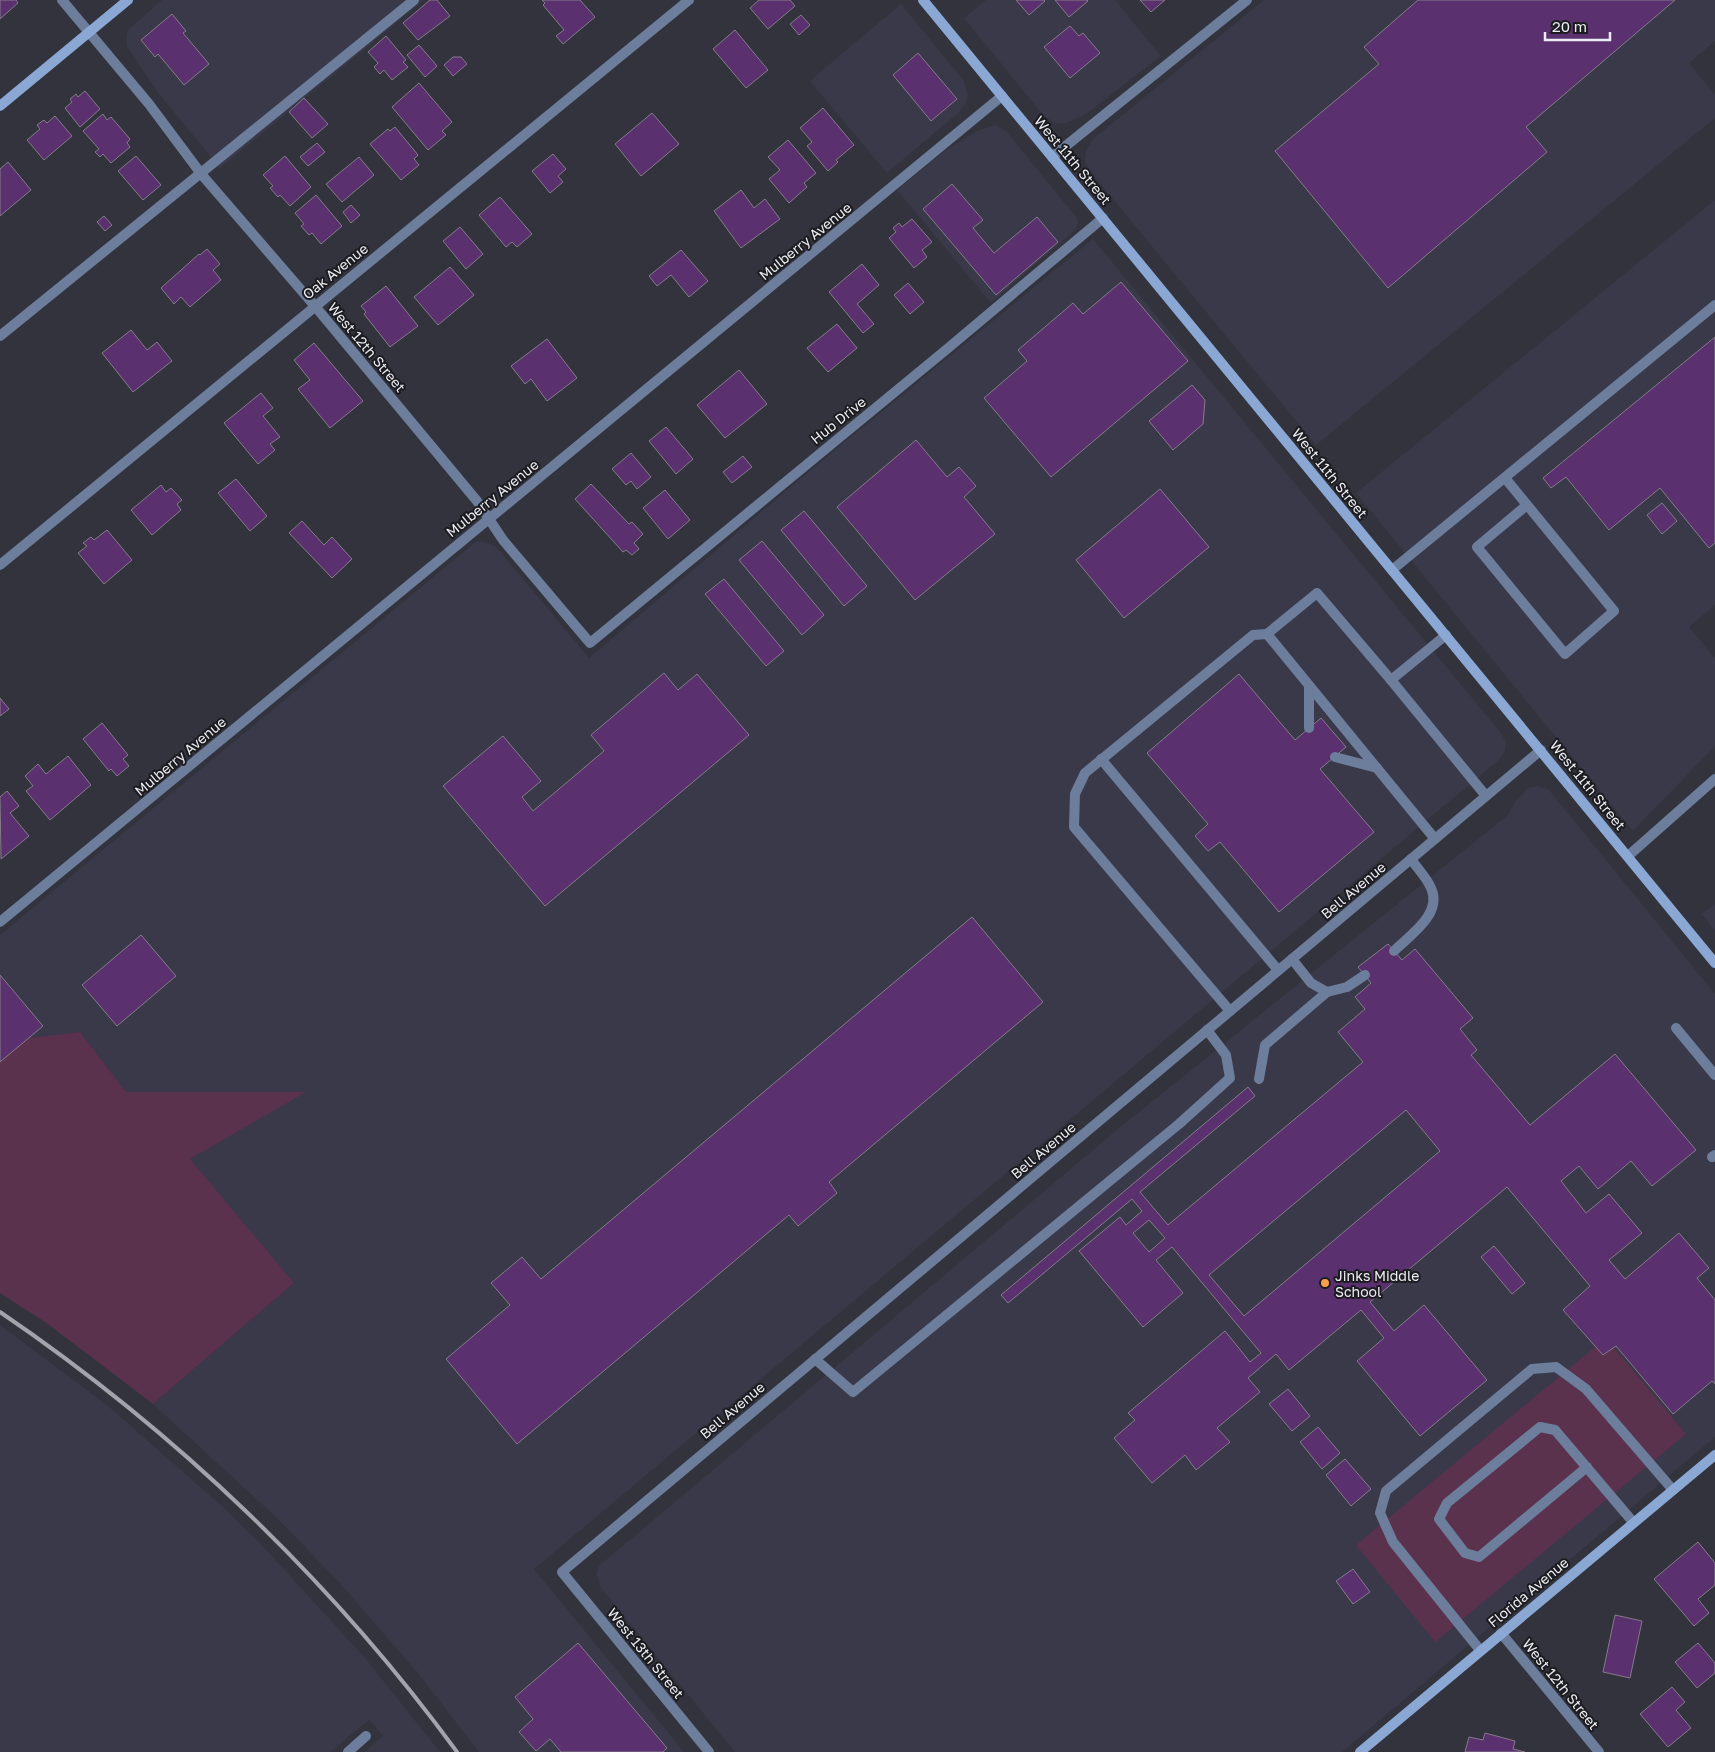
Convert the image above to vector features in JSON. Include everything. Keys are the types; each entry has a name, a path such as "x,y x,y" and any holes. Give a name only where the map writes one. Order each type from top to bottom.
{"main road":[{"path":"0,106 128,0"},
{"name":"West 11th Street","path":"923,0 1715,963"},
{"name":"Florida Avenue","path":"1360,1752 1715,1455"}],"street":[{"name":"West 12th Street","path":"62,0 149,104 202,174 477,501 503,540 590,643"},
{"path":"0,336 202,174 414,0"},
{"name":"Oak Avenue","path":"0,565 314,305 689,0"},
{"path":"1052,157 1247,0"},
{"name":"Mulberry Avenue","path":"0,922 1002,96"},
{"name":"Hub Drive","path":"590,643 1103,218"},
{"path":"1392,570 1715,305"},
{"path":"1505,478 1527,505 1614,612 1565,654 1476,548 1527,505"},
{"path":"1230,1011 1074,827 1075,794 1084,773 1253,635 1267,634 1317,593 1486,796"},
{"path":"1267,634 1435,839"},
{"path":"1391,680 1446,635"},
{"path":"1309,687 1310,728"},
{"name":"Bell Avenue","path":"562,1572 1541,750"},
{"path":"1335,757 1377,768"},
{"path":"1101,759 1278,970"},
{"path":"1628,856 1715,779"},
{"path":"1394,951 1426,920 1434,904 1432,889 1411,859"},
{"path":"1292,959 1311,983 1328,992"},
{"path":"1259,1079 1265,1045 1328,992 1348,987 1365,975"},
{"path":"1676,1028 1715,1075"},
{"path":"814,1359 853,1392 1179,1124 1230,1078 1226,1055 1207,1030"},
{"path":"1480,1650 1393,1542 1380,1513 1386,1491 1532,1368 1556,1367 1586,1390 1673,1490"},
{"path":"1587,1467 1479,1557 1465,1553 1439,1519 1446,1502 1540,1426 1555,1430 1587,1467 1633,1522"},
{"name":"West 13th Street","path":"562,1572 709,1752"},
{"name":"West 12th Street","path":"1501,1633 1599,1752"},
{"path":"348,1752 366,1736"}],"shaded area":[{"path":"162,0 424,0 220,168 156,90 127,46 129,29"},
{"path":"986,0 1115,0 1161,56 1086,114 1066,123 1056,124 1043,115 964,18"},
{"path":"1264,0 1715,0 1715,41 1689,63 1715,95 1715,118 1316,445 1089,170 1085,161 1086,151 1093,139"},
{"path":"901,4 964,81 968,95 965,104 958,113 887,173 810,81"},
{"path":"996,125 1006,131 1077,218 1078,223 1074,231 991,303 897,190 943,152 977,131"},
{"path":"1715,200 1715,605 1689,627 1715,658 1715,746 1633,831 1356,493"},
{"path":"1093,239 1501,733 1506,742 1505,751 1500,759 534,1569 684,1752 479,1752 418,1673 337,1580 276,1517 153,1404 294,1283 189,1159 305,1092 126,1092 80,1032 0,1046 0,935 477,541 496,547 589,658 818,464"},
{"name":"Jinks Middle School","path":"1538,786 1549,790 1715,994 1715,1437 1342,1752 735,1752 601,1588 596,1573 599,1566 1118,1129 1508,815 1515,802 1528,788"},
{"path":"1715,904 1715,931 1702,914"},
{"path":"80,1032 126,1092 306,1092 190,1159 294,1283 153,1404 48,1324 0,1293 0,1046 22,1039"},
{"path":"0,1325 108,1406 224,1508 260,1543 365,1658 440,1752 364,1752 383,1736 369,1720 330,1752 0,1752"},
{"path":"1606,1338 1686,1434 1435,1642 1356,1545"}],"building":[{"path":"0,0 16,0 18,3 0,19"},
{"path":"430,0 437,0 450,16 418,40 403,23"},
{"path":"542,0 580,0 595,17 563,44 556,36 564,30 543,5 545,3"},
{"path":"759,0 790,0 795,6 768,29 750,8"},
{"path":"1016,0 1044,0 1045,1 1029,15"},
{"path":"1055,0 1087,0 1088,1 1069,17"},
{"path":"1140,0 1165,0 1151,12"},
{"path":"1418,0 1675,0 1526,127 1547,152 1388,288 1275,151 1379,64 1364,47"},
{"path":"172,14 186,31 183,33 209,64 184,85 158,54 155,57 141,40"},
{"path":"801,15 810,25 799,35 790,24"},
{"path":"1070,26 1079,36 1083,33 1100,53 1070,78 1044,47"},
{"path":"735,30 768,70 746,88 713,49"},
{"path":"386,36 406,60 403,62 408,67 392,80 384,70 380,74 374,67 378,63 368,52"},
{"path":"419,45 437,66 425,77 407,55"},
{"path":"918,53 957,99 931,121 893,75"},
{"path":"453,57 461,57 467,64 453,76 444,65"},
{"path":"419,83 452,122 442,131 446,135 428,150 392,107"},
{"path":"85,91 100,109 80,127 65,108 72,102 70,99 76,94 78,97"},
{"path":"304,98 328,124 312,138 289,112"},
{"path":"823,108 854,145 836,160 838,162 828,171 807,146 812,142 800,128"},
{"path":"652,113 679,144 641,176 615,144"},
{"path":"103,114 107,120 111,117 130,139 127,143 130,147 111,163 103,154 100,157 95,152 99,149 83,131"},
{"path":"55,116 72,136 44,160 27,140 40,129 37,125 44,120 47,123"},
{"path":"395,127 418,155 414,159 419,165 401,180 370,144 388,129 390,131"},
{"path":"788,140 816,173 804,183 807,187 789,203 769,179 780,170 768,157"},
{"path":"317,143 325,152 308,166 300,157"},
{"path":"553,154 566,169 558,176 563,182 550,193 532,171"},
{"path":"136,156 161,185 143,200 118,171"},
{"path":"285,156 311,187 290,206 270,188 273,186 263,175"},
{"path":"359,157 374,175 342,202 326,184"},
{"path":"8,162 31,190 0,216 0,169"},
{"path":"952,184 983,220 973,228 994,253 1037,217 1058,242 996,295 923,209"},
{"path":"741,190 754,208 765,199 780,219 741,248 714,211"},
{"path":"316,195 342,226 321,244 312,233 309,235 301,226 304,224 295,213"},
{"path":"500,197 532,234 517,247 512,242 506,247 479,215"},
{"path":"351,205 360,215 351,223 343,212"},
{"path":"104,216 112,225 105,231 97,222"},
{"path":"912,219 932,242 922,250 927,257 914,268 889,238 896,232 893,228 899,223 902,227"},
{"path":"460,227 483,254 466,269 443,241"},
{"path":"207,249 220,264 213,270 221,280 190,307 181,297 174,304 161,288"},
{"path":"681,250 708,281 689,297 671,275 657,286 649,276"},
{"path":"862,264 879,285 857,304 874,324 863,333 829,292"},
{"path":"450,267 474,295 438,325 414,297"},
{"path":"1121,282 1188,361 1051,477 984,398 1027,361 1018,350 1073,303 1083,314"},
{"path":"908,283 924,302 910,314 894,295"},
{"path":"386,286 418,326 390,347 364,314 366,312 361,306"},
{"path":"837,324 857,348 828,372 807,348"},
{"path":"131,330 147,350 157,342 172,361 133,392 102,353"},
{"path":"1715,337 1715,543 1709,548 1660,488 1609,530 1566,477 1551,488 1543,478"},
{"path":"547,339 577,378 547,401 531,379 525,384 511,366"},
{"path":"314,343 363,401 330,428 298,389 310,380 294,360"},
{"path":"739,370 767,404 725,438 697,405"},
{"path":"1192,385 1205,400 1203,424 1173,450 1149,421"},
{"path":"261,393 273,408 263,416 280,437 270,444 275,450 258,464 224,423"},
{"path":"666,427 693,459 676,474 649,441"},
{"path":"916,440 947,477 959,467 976,486 964,497 995,534 915,600 837,507"},
{"path":"631,453 651,477 637,489 631,481 626,485 612,469"},
{"path":"743,456 752,467 732,483 723,472"},
{"path":"236,479 267,516 250,531 218,493"},
{"path":"591,484 629,524 632,522 643,534 634,543 639,549 632,555 626,550 623,552 575,499"},
{"path":"161,485 166,492 171,488 182,500 177,504 181,510 152,535 131,510"},
{"path":"1160,489 1209,547 1124,618 1076,560"},
{"path":"665,490 690,520 668,539 643,508"},
{"path":"1662,503 1677,521 1662,534 1647,515"},
{"path":"804,511 867,586 844,606 781,530"},
{"path":"302,521 324,545 332,537 352,559 332,578 289,533"},
{"path":"107,530 132,560 104,584 78,553 87,546 83,543 91,537 94,540"},
{"path":"762,541 824,615 802,635 739,560"},
{"path":"724,579 784,651 766,666 705,594"},
{"path":"664,673 678,690 697,674 749,735 545,906 443,786 503,736 541,781 522,797 533,811 604,751 591,735"},
{"path":"1239,674 1295,740 1321,718 1346,747 1320,769 1374,832 1279,912 1220,842 1208,851 1195,836 1208,824 1147,753"},
{"path":"0,698 9,709 0,716"},
{"path":"102,723 128,755 123,759 129,766 117,776 111,769 109,771 83,739"},
{"path":"68,756 91,785 50,820 26,791 33,786 25,776 38,764 46,774"},
{"path":"7,791 19,806 10,813 29,836 1,859 0,797"},
{"path":"972,917 1043,1002 829,1182 837,1193 798,1226 789,1215 517,1444 446,1359 510,1305 491,1283 522,1257 541,1279"},
{"path":"141,935 176,976 117,1026 82,985"},
{"path":"1388,944 1402,960 1415,949 1473,1018 1460,1029 1477,1050 1471,1055 1530,1125 1615,1054 1696,1150 1652,1186 1631,1161 1598,1189 1579,1166 1561,1181 1586,1213 1609,1194 1642,1233 1609,1260 1625,1279 1679,1233 1709,1268 1697,1278 1715,1300 1715,1384 1712,1381 1673,1414 1616,1346 1603,1355 1563,1310 1590,1286 1507,1187 1370,1302 1394,1331 1424,1305 1487,1380 1420,1436 1357,1361 1384,1338 1361,1310 1289,1370 1276,1354 1248,1378 1260,1392 1217,1428 1230,1442 1196,1470 1185,1455 1152,1483 1114,1438 1135,1420 1128,1413 1225,1331 1250,1362 1261,1353 1172,1247 1156,1260 1183,1293 1143,1327 1079,1251 1120,1217 1126,1225 1142,1211 1132,1199 1008,1303 1001,1295 1248,1087 1255,1096 1140,1192 1168,1225 1363,1062 1338,1032 1365,1009 1355,997 1371,983 1358,967","holes":["1406,1110 1440,1151 1244,1316 1209,1275","1149,1220 1165,1238 1149,1252 1133,1233"]},
{"path":"0,975 43,1026 0,1062"},
{"path":"1494,1246 1525,1283 1512,1294 1481,1257"},
{"path":"1288,1389 1310,1416 1292,1431 1269,1404"},
{"path":"1318,1427 1340,1453 1322,1469 1300,1442"},
{"path":"1345,1459 1371,1489 1351,1506 1326,1475"},
{"path":"1698,1542 1715,1563 1715,1585 1698,1599 1709,1613 1694,1626 1654,1579"},
{"path":"1353,1569 1370,1592 1353,1604 1336,1581"},
{"path":"1615,1615 1642,1621 1630,1678 1603,1672"},
{"path":"578,1643 667,1748 663,1752 561,1752 550,1739 536,1751 519,1732 533,1719 515,1697"},
{"path":"1698,1643 1715,1663 1715,1673 1697,1688 1675,1662"},
{"path":"1672,1687 1685,1702 1676,1710 1691,1728 1668,1747 1640,1714"},
{"path":"1485,1733 1515,1741 1513,1749 1525,1752 1465,1752 1469,1737 1483,1740"}],"railway":[{"path":"0,1312 65,1358 128,1407 189,1458 247,1512 304,1569 357,1628 409,1689 457,1752"}],"place":[{"name":"Jinks Middle School","path":"1325,1283"}]}
